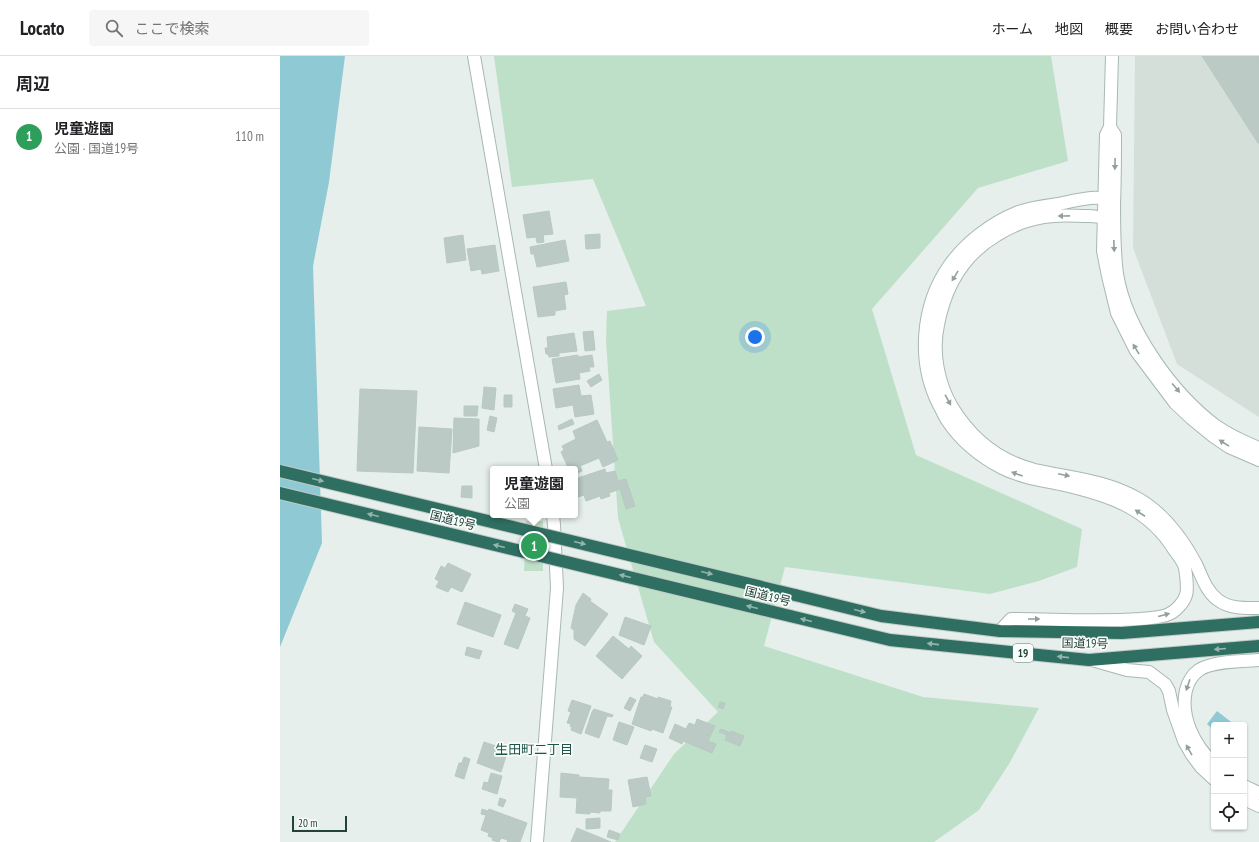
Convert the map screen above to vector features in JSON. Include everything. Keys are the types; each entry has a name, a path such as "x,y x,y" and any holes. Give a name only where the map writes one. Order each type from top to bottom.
{"highway":[{"name":"国道19号","path":"280,471 881,616 1000,631 1122,633 1259,622"},
{"name":"国道19号","path":"280,493 890,640 1089,660 1259,646"}],"street":[{"path":"474,56 545,466"},
{"path":"1112,56 1110,127 1106,135 1103,199 1103,251 1117,313 1136,351 1175,403 1213,436 1229,447 1259,460"},
{"path":"1110,127 1115,134 1114,248 1118,276 1125,302 1135,327 1149,351 1178,391 1198,410 1230,435 1259,448"},
{"path":"1000,631 1011,619 1123,620 1153,618 1169,614 1178,608 1186,596 1185,566 1173,547 1148,519 1137,511 1108,497 1017,474 982,456 964,440 947,420 936,398 928,374 925,353 925,332 928,314 940,282 949,265 966,246 990,227 1016,212 1081,199 1103,199 1114,207"},
{"path":"1114,207 1103,216 1052,216 1020,224 995,236 972,254 957,272 949,287 943,300 939,317 935,352 945,396 971,434 988,448 1004,458 1034,469 1105,484 1124,491 1156,510 1183,542 1196,564 1208,590 1219,601 1238,608 1259,608"},
{"path":"537,842 557,588 553,518"},
{"path":"1089,660 1127,670 1149,672 1165,684 1170,691 1173,710 1184,741 1196,761 1211,776"},
{"path":"1211,760 1202,750 1191,732 1185,715 1184,697 1188,681 1199,670 1212,664 1259,660"},
{"path":"1247,788 1259,794"},
{"path":"1247,800 1259,806"}],"shaded area":[{"path":"1135,56 1259,56 1259,417 1177,364 1133,248"}],"green space":[{"path":"494,56 1051,56 1068,161 978,188 872,309 916,455 1082,529 1077,567 1039,581 990,594 785,567 764,646 923,697 1039,708 1009,764 979,810 934,842 615,842 674,754 718,712 654,642 618,518 606,340 607,311 646,306 593,179 512,187"},
{"path":"526,521 543,521 543,571 524,571"}],"water":[{"path":"280,56 345,56 329,182 313,266 322,543 280,647"},
{"path":"1217,711 1231,722 1211,722 1211,727 1207,724"}],"building":[{"path":"1202,56 1259,56 1259,143 1258,143"},
{"path":"549,211 553,234 543,235 544,242 537,243 536,237 527,238 523,215"},
{"path":"600,234 600,248 586,249 585,235"},
{"path":"463,235 466,260 447,263 444,238"},
{"path":"565,240 569,261 537,267 534,254 531,254 530,247"},
{"path":"495,245 499,271 482,274 481,269 471,271 467,249"},
{"path":"566,282 568,294 564,295 566,309 555,311 555,315 538,317 533,287"},
{"path":"593,331 595,350 585,351 583,332"},
{"path":"574,333 577,351 559,353 559,356 549,357 548,354 546,354 545,348 548,348 547,337"},
{"path":"578,355 578,357 592,355 594,367 589,367 590,371 579,373 580,379 556,383 552,359"},
{"path":"599,374 602,380 591,387 587,381"},
{"path":"579,385 581,396 591,395 594,414 575,417 573,405 556,408 553,389"},
{"path":"484,387 496,388 494,410 482,408"},
{"path":"360,389 417,391 413,473 357,471"},
{"path":"504,395 512,395 512,407 504,407"},
{"path":"464,406 478,406 477,416 464,416"},
{"path":"490,416 497,418 494,432 487,430"},
{"path":"454,418 479,419 479,446 453,453"},
{"path":"572,419 574,424 559,430 558,426"},
{"path":"597,420 607,442 610,441 618,460 603,467 599,458 580,466 582,471 578,473 578,466 568,466 561,452 564,450 562,446 576,439 573,431"},
{"path":"419,427 452,429 449,473 417,471"},
{"path":"605,469 606,473 615,471 618,481 626,479 635,506 626,509 620,489 609,493 610,496 601,499 600,496 586,501 584,495 578,497 578,478"},
{"path":"462,486 472,486 472,498 461,497"},
{"path":"448,563 471,574 462,592 451,587 448,592 436,587 439,581 435,579 441,566 445,568"},
{"path":"583,593 591,599 590,601 608,614 585,646 574,639 574,630 571,628 576,605"},
{"path":"465,602 501,615 493,637 457,624"},
{"path":"515,604 528,609 525,616 530,618 518,649 504,644 516,613 512,611"},
{"path":"625,617 651,626 644,645 619,635"},
{"path":"613,636 629,649 631,646 642,656 622,679 596,656"},
{"path":"467,647 482,651 479,659 465,655"},
{"path":"644,694 658,699 658,697 671,701 670,707 672,707 663,733 652,729 651,731 632,724 641,697 643,697"},
{"path":"630,697 636,700 630,711 624,708"},
{"path":"572,700 591,706 581,734 571,730 571,724 567,723 571,712 568,711"},
{"path":"720,702 725,703 723,709 718,707"},
{"path":"594,709 613,715 612,717 607,716 599,738 585,733"},
{"path":"697,719 715,726 708,741 716,744 712,753 683,741 682,744 669,738 675,724 686,729 689,723 695,725"},
{"path":"619,722 634,727 627,745 613,740"},
{"path":"721,729 744,736 740,746 725,740 727,735 719,732"},
{"path":"484,742 508,750 501,772 477,763"},
{"path":"645,745 657,749 652,762 640,758"},
{"path":"464,757 470,759 464,779 455,776 459,763 462,763"},
{"path":"491,773 502,776 497,794 482,789 484,782 488,783"},
{"path":"561,773 579,775 579,777 609,779 608,790 612,790 611,811 600,811 600,813 590,812 590,814 576,813 577,798 560,797"},
{"path":"647,777 651,796 645,797 646,804 633,807 628,780"},
{"path":"500,798 506,800 503,807 498,805"},
{"path":"482,809 488,811 489,809 527,823 520,842 507,842 508,840 501,838 499,842 492,840 493,838 488,836 489,833 481,830 486,815 481,814"},
{"path":"600,818 600,828 586,829 586,819"},
{"path":"577,828 611,842 571,842"},
{"path":"609,830 620,834 618,840 607,837"}],"place":[{"name":"児童遊園","path":"534,546"}],"district":[{"name":"生田町二丁目","path":"534,749"}]}
